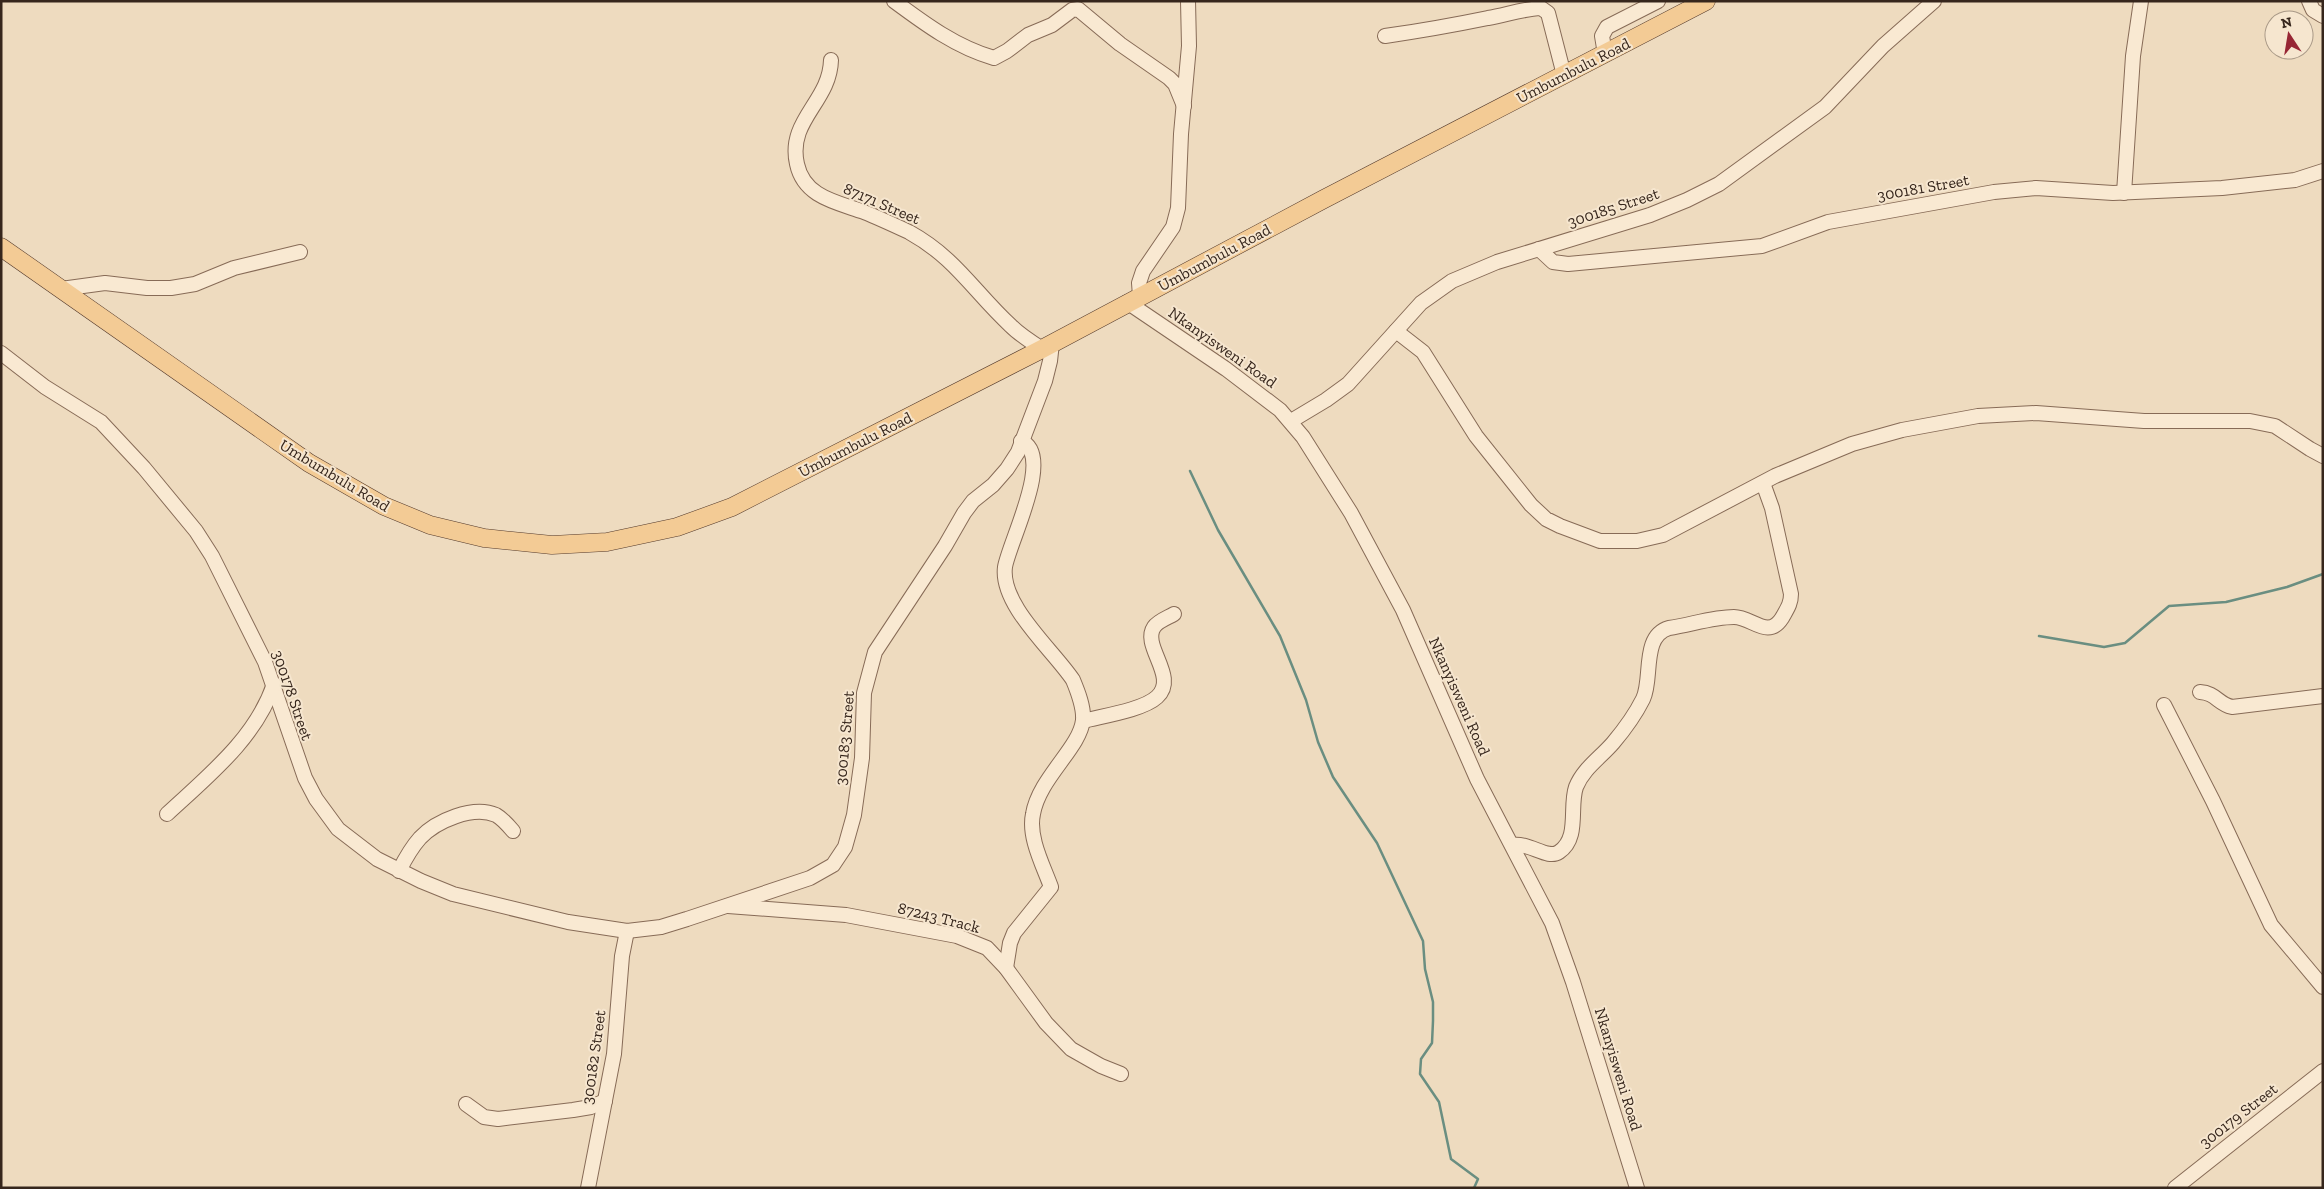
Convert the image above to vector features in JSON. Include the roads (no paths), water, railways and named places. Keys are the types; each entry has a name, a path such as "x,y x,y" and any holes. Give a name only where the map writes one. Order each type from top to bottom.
{"main road":[{"name":"Umbumbulu Road","path":"1,247 282,444 362,495 402,514 430,525 484,538 527,544 578,545 623,540 677,527 732,507 1047,346 1133,299 1706,1"}],"street":[{"path":"894,1 939,34 980,54 994,58 1028,35 1052,25 1075,9 1169,78 1175,84 1184,106"},
{"path":"1133,299 1143,271 1166,239 1176,218 1189,46 1188,1"},
{"path":"1605,54 1602,36 1607,27 1658,1"},
{"name":"300185 Street","path":"1291,421 1348,384 1421,303 1452,281 1497,262 1650,215 1719,184 1824,107 1877,52 1934,1"},
{"path":"2124,193 2133,56 2141,1"},
{"path":"2310,1 2313,10 2323,16"},
{"path":"1385,36 1449,26 1519,10 1541,8 1548,13 1564,75"},
{"name":"87171 Street","path":"831,60 826,85 797,133 797,163 805,182 822,197 884,220 927,242 954,264 1012,327 1047,346"},
{"name":"300181 Street","path":"1539,249 1553,262 1568,264 1725,251 1762,246 1828,222 1994,192 2036,188 2124,193 2286,182 2323,171"},
{"path":"61,289 105,283 147,288 171,288 195,284 223,271 300,252"},
{"name":"Nkanyisweni Road","path":"1133,299 1264,397 1291,421 1321,464 1377,560 1420,648 1477,779 1545,907 1560,943 1637,1188"},
{"path":"1396,331 1423,352 1476,436 1531,505 1546,518 1583,536 1617,542 1637,541 1663,535 1763,483 1852,444 1946,421 2010,413 2059,414 2144,421 2250,421 2275,426 2310,450 2323,456"},
{"path":"1006,968 1010,943 1014,933 1051,887 1032,831 1032,814 1043,784 1076,737 1083,721 1078,692 1073,680 1021,613 1006,582 1005,568 1009,552 1033,483 1032,455 1028,446 1022,441 1048,370 1047,346"},
{"name":"300178 Street","path":"1,353 45,387 101,422 159,486 196,532 212,556 265,662 274,684 299,764 316,799 338,829 377,859 436,888 476,900 568,922 627,931"},
{"name":"300183 Street","path":"627,931 661,927 810,878 833,865 845,847 854,815 862,758 864,693 875,652 945,546 964,513 973,501 993,485 1007,469 1022,441"},
{"path":"1512,845 1523,844 1549,855 1559,853 1564,848 1571,834 1578,782 1589,767 1614,742 1638,709 1648,688 1651,649 1661,632 1669,628 1726,618 1742,618 1763,628 1772,628 1779,622 1791,603 1791,594 1772,508 1763,483"},
{"path":"1083,721 1137,707 1157,697 1162,689 1164,676 1152,641 1152,630 1160,622 1174,614"},
{"path":"167,814 234,750 250,731 261,715 274,684"},
{"path":"2200,692 2209,692 2225,706 2232,707 2323,696"},
{"path":"2164,705 2213,801 2271,925 2323,987"},
{"path":"398,870 409,851 421,836 452,818 477,812 489,813 497,816 513,831"},
{"name":"87243 Track","path":"725,906 846,915 956,936 987,948 1006,968 1046,1023 1071,1049 1121,1074"},
{"name":"300182 Street","path":"588,1188 614,1054 622,956 627,931"},
{"name":"300179 Street","path":"2175,1188 2323,1071"},
{"path":"466,1104 484,1117 498,1119 591,1107 605,1101"}],"waterway":[{"path":"1190,471 1218,530 1280,636 1306,700 1318,742 1333,777 1377,843 1423,941 1425,969 1433,1002 1433,1021 1432,1043 1421,1059 1420,1074 1439,1102 1451,1159 1478,1179 1474,1188"},
{"path":"2039,636 2104,647 2125,643 2169,606 2226,602 2287,587 2323,574"}]}
